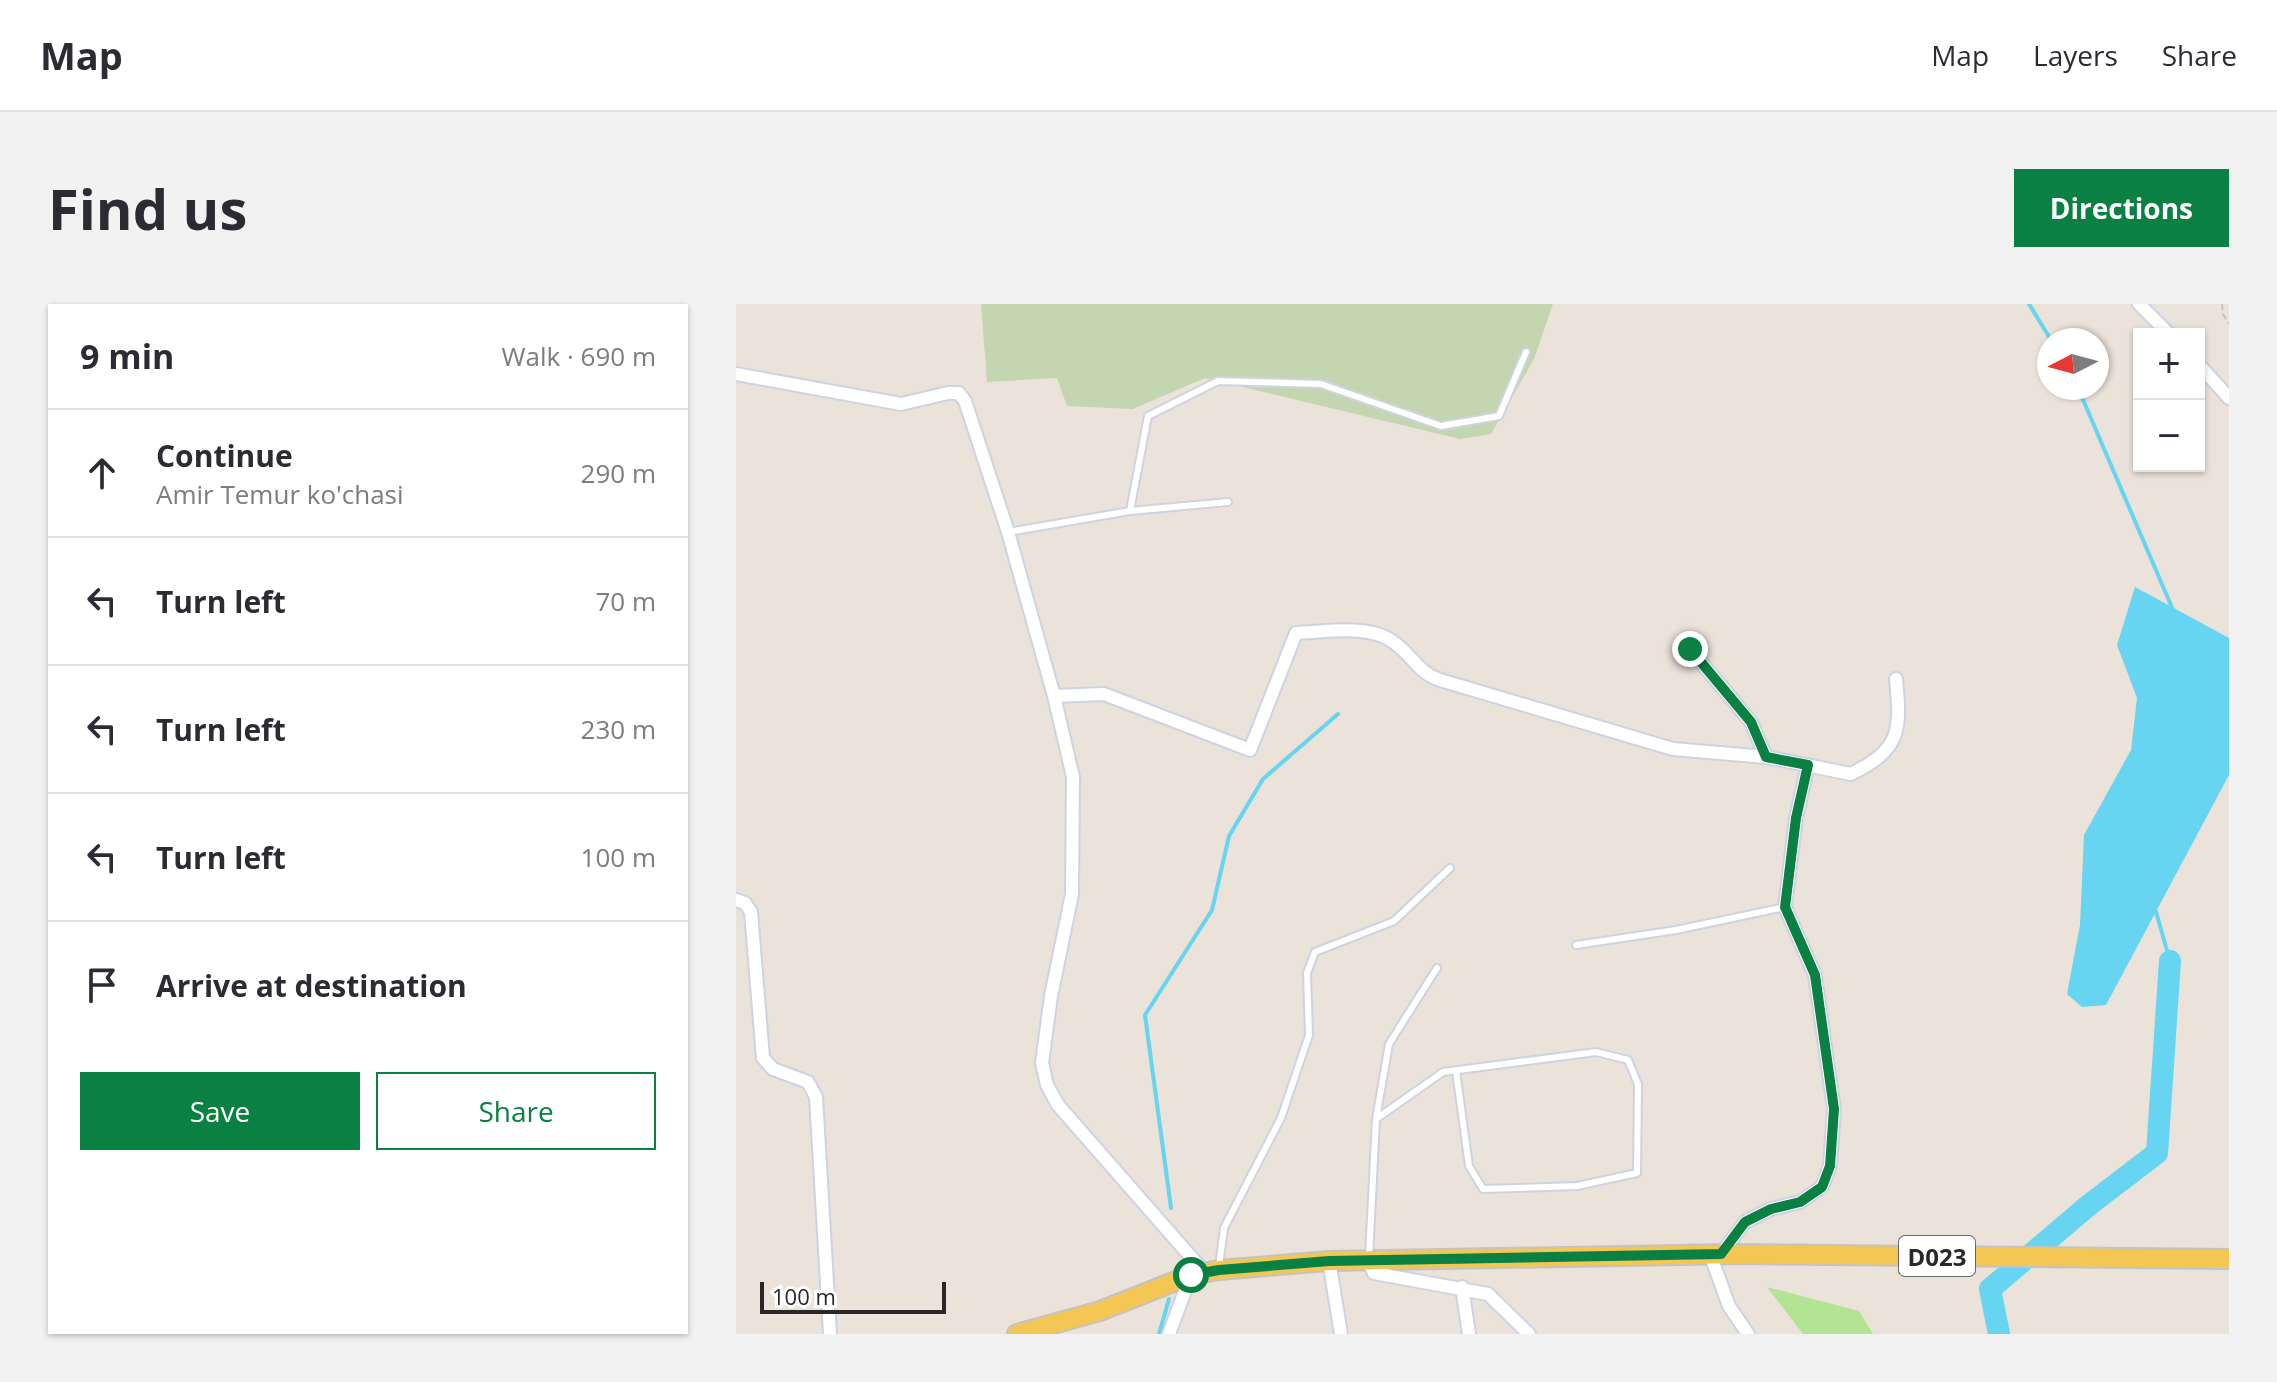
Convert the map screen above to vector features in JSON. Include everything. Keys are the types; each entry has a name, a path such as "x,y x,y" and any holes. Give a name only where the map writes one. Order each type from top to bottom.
{"main road":[{"name":"D023","path":"1017,1334 1100,1311 1205,1273 1329,1261 1722,1254 2229,1259"}],"street":[{"path":"2139,304 2163,328"},
{"path":"2205,372 2229,398"},
{"path":"736,374 901,404 948,393 959,393 965,401 1008,532 1054,696 1073,777 1072,894 1051,996 1042,1063 1047,1085 1058,1105 1205,1273 1169,1334"},
{"path":"1054,696 1104,694 1250,750 1296,633 1375,632 1400,646 1426,676 1673,749 1766,757 1851,774 1882,755 1896,736 1899,708 1896,679"},
{"path":"1690,649 1751,722 1766,757"},
{"path":"1748,1334 1729,1306 1722,1254 1745,1222 1771,1209 1800,1202 1822,1187 1830,1166 1834,1109 1815,975 1785,907 1796,818 1808,765"},
{"path":"736,900 745,903 751,912 763,1058 773,1069 808,1082 816,1097 830,1334"},
{"path":"1329,1261 1341,1334"},
{"path":"1368,1261 1374,1273 1488,1294 1529,1334"},
{"path":"1462,1287 1469,1334"}],"lane":[{"path":"1130,511 1148,416 1218,381 1321,384 1441,426 1499,416 1526,352"},
{"path":"1008,532 1130,511 1228,502"},
{"path":"1205,1273 1224,1228 1281,1118 1309,1035 1307,973 1315,952 1394,921 1450,868"},
{"path":"1576,945 1676,930 1785,907"},
{"path":"1368,1261 1376,1119 1389,1044 1437,968"},
{"path":"1376,1119 1443,1072 1596,1052 1628,1060 1638,1084 1637,1173 1577,1186 1483,1189 1469,1166 1456,1071"}],"path":[{"path":"2222,304 2229,324"}],"green space":[{"path":"981,304 1553,304 1534,359 1491,434 1460,439 1205,378 1133,409 1067,406 1057,378 987,382"},
{"path":"1767,1287 1859,1311 1873,1334 1803,1334"}],"water":[{"path":"2135,587 2229,638 2229,775 2106,1005 2082,1007 2067,994 2080,925 2084,835 2131,750 2137,698 2117,645"}],"waterway":[{"path":"2029,304 2044,328"},
{"path":"2083,400 2173,610"},
{"path":"1171,1208 1145,1015 1212,910 1229,836 1263,779 1338,714"},
{"path":"2154,905 2170,961"},
{"path":"1999,1334 1990,1289 2089,1205 2157,1153 2170,961"},
{"path":"1159,1334 1169,1299"}],"route":[{"path":"1191,1275 1329,1261 1721,1254 1745,1222 1771,1209 1800,1202 1822,1187 1830,1166 1834,1109 1815,975 1785,907 1796,818 1808,765 1766,757 1760,739 1736,700 1690,649"}]}
